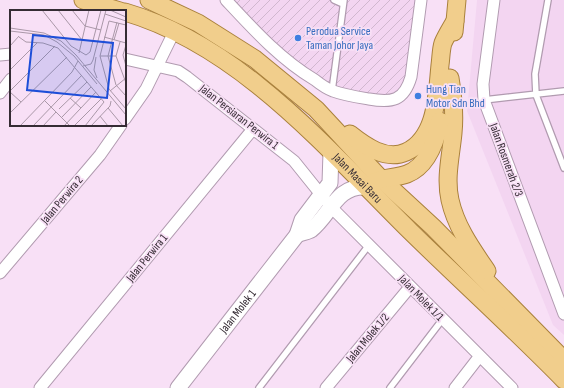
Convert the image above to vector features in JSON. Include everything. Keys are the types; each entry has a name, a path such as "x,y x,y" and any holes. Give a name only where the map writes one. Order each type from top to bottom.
{"main road":[{"path":"83,0 117,10"},
{"name":"Jalan Masai Baru","path":"149,0 198,23 255,59 316,109 381,179 433,227 564,360"},
{"path":"365,187 381,179 408,174 426,160 438,130 450,78 458,0"},
{"name":"Jalan Masai Baru","path":"126,12 174,32 189,40 250,79 300,121 365,187 520,335 564,380"},
{"path":"316,109 366,146 384,154 401,154 413,148 422,140 431,125 443,44 455,21"},
{"path":"450,78 454,105 453,132 448,171 450,200 464,237 514,310"}],"street":[{"path":"226,0 272,49 306,75 332,91 384,102 403,95 408,88 411,77 421,0"},
{"name":"Jalan Rosmerah 2/3","path":"494,0 483,84 484,100 564,314"},
{"path":"126,117 158,66 174,32"},
{"path":"0,55 10,54"},
{"name":"Jalan Persiaran Perwira 1","path":"126,59 178,71 187,77 294,161 326,202"},
{"path":"0,93 10,80"},
{"name":"Jalan Perwira 2","path":"0,273 100,155 120,126"},
{"name":"Jalan Perwira 1","path":"40,388 253,128"},
{"name":"Jalan Molek 1","path":"326,202 330,183 331,152"},
{"name":"Jalan Molek 1","path":"178,388 297,235 302,220 326,202 344,192 354,187 365,187"},
{"name":"Jalan Molek 1/1","path":"326,202 369,244 442,320 512,388"},
{"name":"Jalan Molek 1/2","path":"326,388 410,287"},
{"path":"455,388 479,357"}],"lane":[{"path":"332,91 343,2 334,0"},
{"path":"548,0 535,74 536,95 564,168"},
{"path":"484,100 564,91"},
{"path":"259,388 369,244"},
{"path":"390,388 442,320"}],"shaded area":[{"path":"232,0 417,0 408,75 401,92 385,97 335,88 275,47"},
{"path":"477,0 564,0 564,335 553,325 467,111"}],"place":[{"name":"Perodua Service Taman Johor Jaya","path":"298,38"},
{"name":"Hung Tian Motor Sdn Bhd","path":"418,96"}]}
